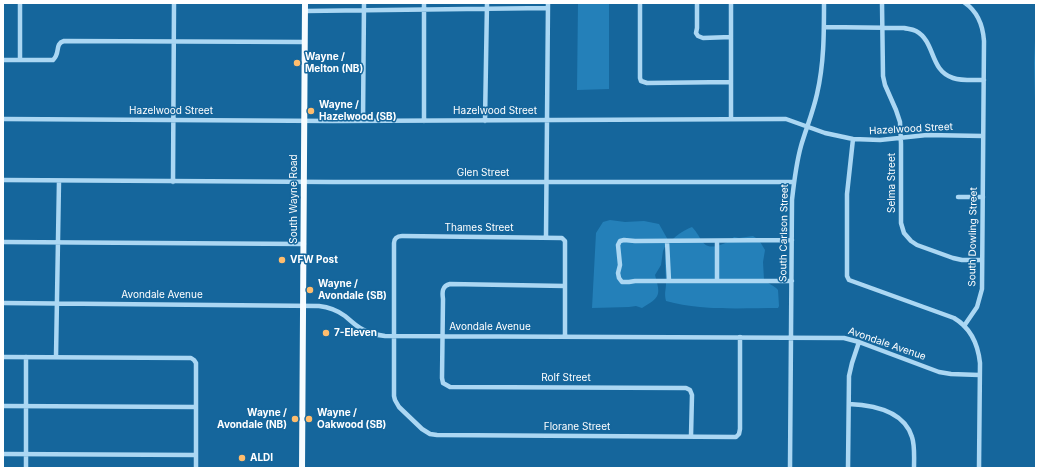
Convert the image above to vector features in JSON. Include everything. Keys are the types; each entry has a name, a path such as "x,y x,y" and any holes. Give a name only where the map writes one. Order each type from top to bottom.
{"main road":[{"name":"South Wayne Road","path":"302,468 305,3"}],"street":[{"path":"20,3 20,60"},
{"path":"173,182 174,3"},
{"path":"364,3 364,121"},
{"path":"424,3 424,121"},
{"path":"485,121 487,3"},
{"path":"640,3 641,81 647,83 731,82"},
{"path":"697,3 696,33 698,36 703,38 731,37"},
{"path":"731,3 731,119"},
{"name":"South Carlson Street","path":"790,468 792,214 794,182 799,154 820,79 823,53 824,3"},
{"name":"Selma Street","path":"882,3 883,76 885,85 900,122 901,223 904,233 917,245 953,258 962,260 982,260"},
{"name":"South Dowling Street","path":"964,326 980,301 982,289 984,80 983,29 976,13 965,3"},
{"path":"305,11 487,9 548,6 546,237"},
{"path":"824,27 882,27 912,30 919,33 927,43 937,66 942,72 948,76 959,79 984,80"},
{"path":"3,60 53,60 57,56 59,44 64,40 305,42"},
{"name":"Hazelwood Street","path":"3,119 485,121 786,119 832,135 854,139 880,140 927,135 983,136"},
{"path":"854,139 847,194 846,273 850,280 949,316 964,326 972,336 977,348 979,360 979,468"},
{"name":"Glen Street","path":"3,180 173,182 794,182"},
{"path":"56,357 59,180"},
{"path":"958,197 982,197"},
{"name":"Thames Street","path":"394,336 394,243 397,237 402,236 560,237 565,241 565,336"},
{"path":"792,240 624,240 620,241 618,245 620,266 618,273 622,282 792,281"},
{"path":"668,241 669,281"},
{"path":"717,241 717,281"},
{"path":"3,242 304,244"},
{"path":"442,336 442,292 444,287 450,284 565,286"},
{"name":"Avondale Avenue","path":"3,303 319,306 329,308 346,316 365,331 379,335 394,336 844,338 859,342 939,372 979,375"},
{"name":"Florane Street","path":"394,336 395,400 399,407 422,429 430,434 734,437 739,434 740,429 740,337"},
{"name":"Rolf Street","path":"442,336 442,378 443,383 448,386 686,388 690,390 692,395 691,436"},
{"path":"848,468 850,370 859,342"},
{"path":"3,357 191,358 196,363 196,468"},
{"path":"26,357 26,468"},
{"path":"849,404 876,408 894,415 902,421 909,428 913,438 914,468"},
{"path":"3,406 195,407"},
{"path":"3,454 196,455"}],"shaded area":[{"path":"578,3 609,3 609,89 577,90"},
{"path":"1036,18 1036,138 1034,63"},
{"path":"610,220 625,222 644,221 659,224 668,240 663,251 661,265 655,275 658,295 642,308 636,306 592,308 596,233 603,222"},
{"path":"692,227 703,242 709,246 722,244 734,237 739,238 753,236 759,240 765,250 763,262 764,280 778,290 778,308 707,308 666,301 665,256 669,244 682,232"}],"place":[{"name":"Wayne / Melton (NB)","path":"297,63"},
{"name":"Wayne / Hazelwood (SB)","path":"311,111"},
{"name":"VFW Post","path":"282,260"},
{"name":"Wayne / Avondale (SB)","path":"310,290"},
{"name":"7-Eleven","path":"326,333"},
{"name":"Wayne / Avondale (NB)","path":"295,419"},
{"name":"Wayne / Oakwood (SB)","path":"309,419"},
{"name":"ALDI","path":"242,458"}]}
